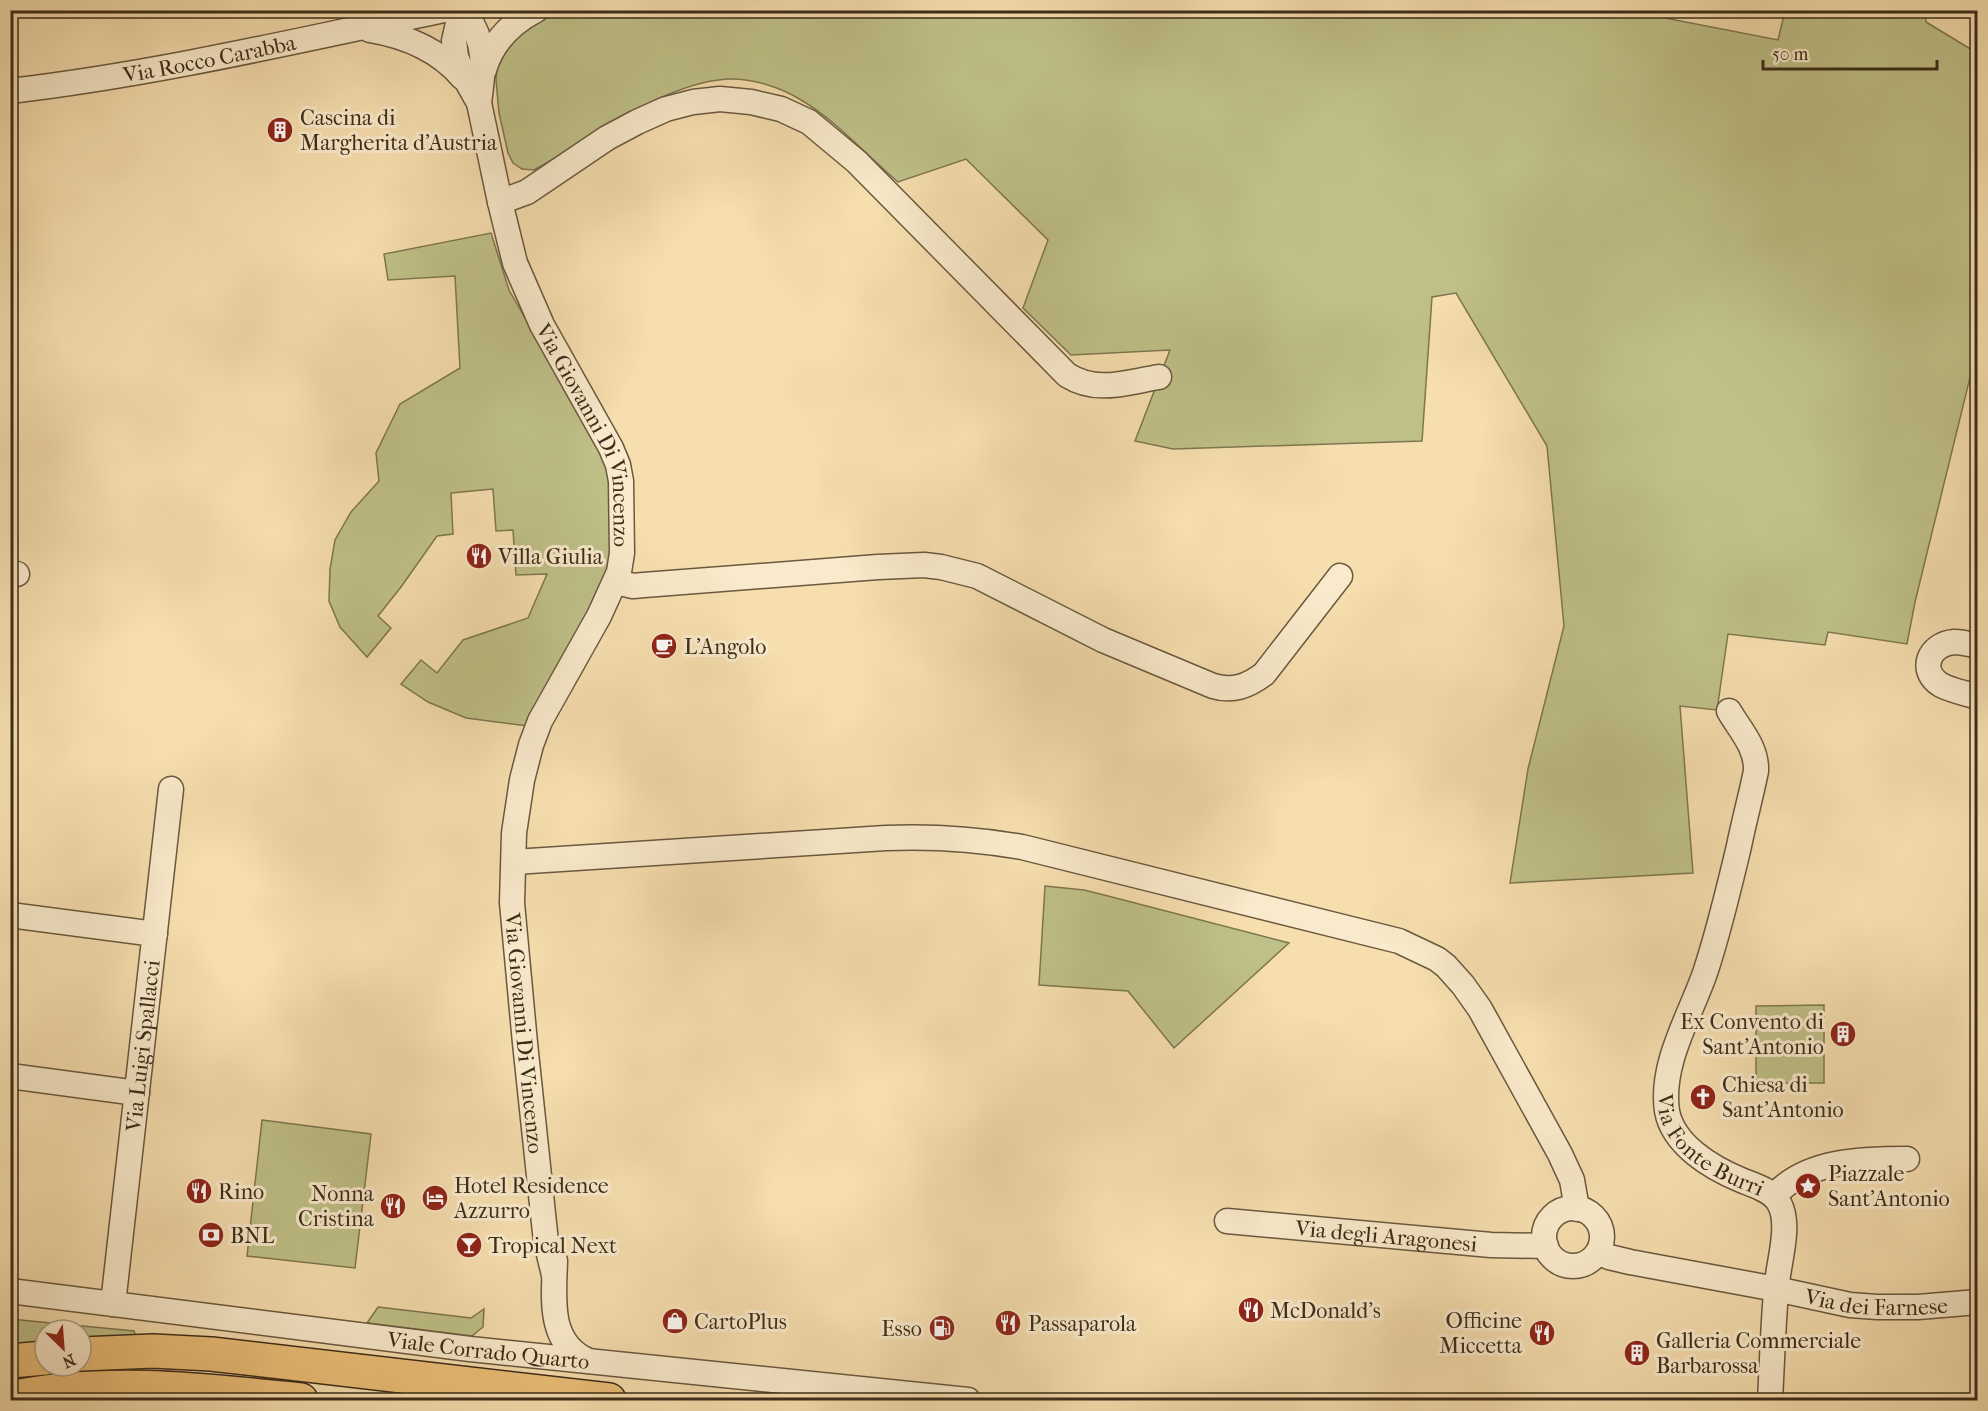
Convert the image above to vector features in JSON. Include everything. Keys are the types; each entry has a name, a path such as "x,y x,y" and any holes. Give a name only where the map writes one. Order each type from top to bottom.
{"main road":[{"name":"Viale Corrado Quarto","path":"93,1354 153,1351 212,1354 609,1401"},
{"path":"10,1360 33,1359"},
{"path":"10,1398 52,1391 135,1387 185,1389 301,1401"}],"street":[{"name":"Via Rocco Carabba","path":"10,91 50,87 157,68 444,10"},
{"name":"Via Giovanni Di Vincenzo","path":"463,10 455,32 455,49 459,64 477,88 513,256 526,290 559,356 606,439 618,465 621,489 622,553 616,582 547,708 536,733 517,806 514,833 512,903 546,1242 554,1275 554,1314 567,1344 576,1354 589,1361"},
{"path":"356,28 397,35 421,45 448,63 477,88 490,54 501,37 512,26 536,10"},
{"path":"500,202 527,192 607,138 666,109 693,102 720,99 774,107 809,122 857,162 1067,375 1083,383 1099,386 1159,377"},
{"path":"616,582 633,586 878,567 914,565 941,567 976,576 1119,647 1213,686 1228,689 1247,685 1264,674 1340,576"},
{"path":"1977,646 1954,642 1944,645 1931,654 1929,662 1933,677 1940,684 1977,697"},
{"name":"Via Fonte Burri","path":"1729,711 1753,750 1756,771 1726,902 1705,972 1672,1060 1666,1104 1671,1123 1694,1152 1725,1173 1774,1196 1781,1208 1784,1224 1776,1289 1770,1401"},
{"name":"Via Luigi Spallacci","path":"113,1304 171,789"},
{"path":"514,862 911,837 970,839 1049,854 1399,941 1437,959 1463,985 1480,1009 1560,1154 1572,1180 1576,1209"},
{"path":"10,915 155,934"},
{"path":"10,1076 138,1093"},
{"path":"1774,1196 1795,1179 1826,1167 1870,1160 1907,1159"},
{"path":"1567,1209 1576,1209 1586,1211 1599,1224 1602,1243 1592,1259 1584,1264 1565,1265 1556,1261 1550,1254 1544,1236 1551,1219 1567,1209"},
{"name":"Via degli Aragonesi","path":"1227,1221 1491,1245 1546,1246"},
{"path":"1598,1252 1630,1262 1776,1289"},
{"name":"Via dei Farnese","path":"1776,1289 1845,1305 1871,1307 1918,1307 1977,1302"},
{"name":"Viale Corrado Quarto","path":"10,1290 470,1349 968,1401"},
{"name":"Via Giovanni Di Vincenzo","path":"515,1353 539,1340 554,1314"}],"green space":[{"path":"1624,10 1778,40 1785,11 1925,11 1926,22 1977,53 1977,349 1915,602 1907,644 1828,632 1825,645 1728,634 1717,710 1680,706 1693,873 1510,883 1528,769 1564,626 1547,446 1456,293 1432,297 1422,441 1173,449 1135,441 1170,350 1071,355 1023,308 1048,240 966,159 898,182 839,128 801,100 766,84 727,79 678,90 630,113 534,170 522,169 513,163 508,153 499,113 496,80 497,67 504,47 536,20 569,11"},
{"path":"491,233 509,290 603,454 612,481 612,565 605,586 528,726 466,718 428,702 401,684 421,660 437,673 463,640 528,618 547,574 516,575 513,530 496,531 493,489 451,493 453,534 437,536 378,616 391,628 367,657 340,627 329,601 330,569 335,540 351,512 379,481 376,453 400,404 460,368 455,276 388,280 384,254"},
{"path":"1045,886 1084,890 1289,943 1174,1048 1128,991 1039,985"},
{"path":"1824,1005 1824,1083 1756,1083 1756,1006"},
{"path":"262,1120 371,1134 355,1268 247,1256"},
{"path":"378,1307 471,1318 484,1309 483,1327 472,1336 367,1323"},
{"path":"10,1319 33,1321 33,1345 11,1348"},
{"path":"93,1327 134,1331 134,1337 93,1340"}],"place":[{"name":"Cascina di Margherita d'Austria","path":"280,130"},
{"name":"Villa Giulia","path":"479,556"},
{"name":"L'Angolo","path":"664,646"},
{"name":"Ex Convento di Sant'Antonio","path":"1843,1034"},
{"name":"Chiesa di Sant'Antonio","path":"1703,1097"},
{"name":"Piazzale Sant'Antonio","path":"1808,1186"},
{"name":"Rino","path":"199,1191"},
{"name":"Hotel Residence Azzurro","path":"435,1198"},
{"name":"Nonna Cristina","path":"393,1206"},
{"name":"BNL","path":"211,1235"},
{"name":"Tropical Next","path":"469,1245"},
{"name":"McDonald's","path":"1251,1310"},
{"name":"CartoPlus","path":"675,1321"},
{"name":"Passaparola","path":"1008,1323"},
{"name":"Esso","path":"942,1328"},
{"name":"Officine Miccetta","path":"1542,1333"},
{"name":"Galleria Commerciale Barbarossa","path":"1637,1353"}]}
